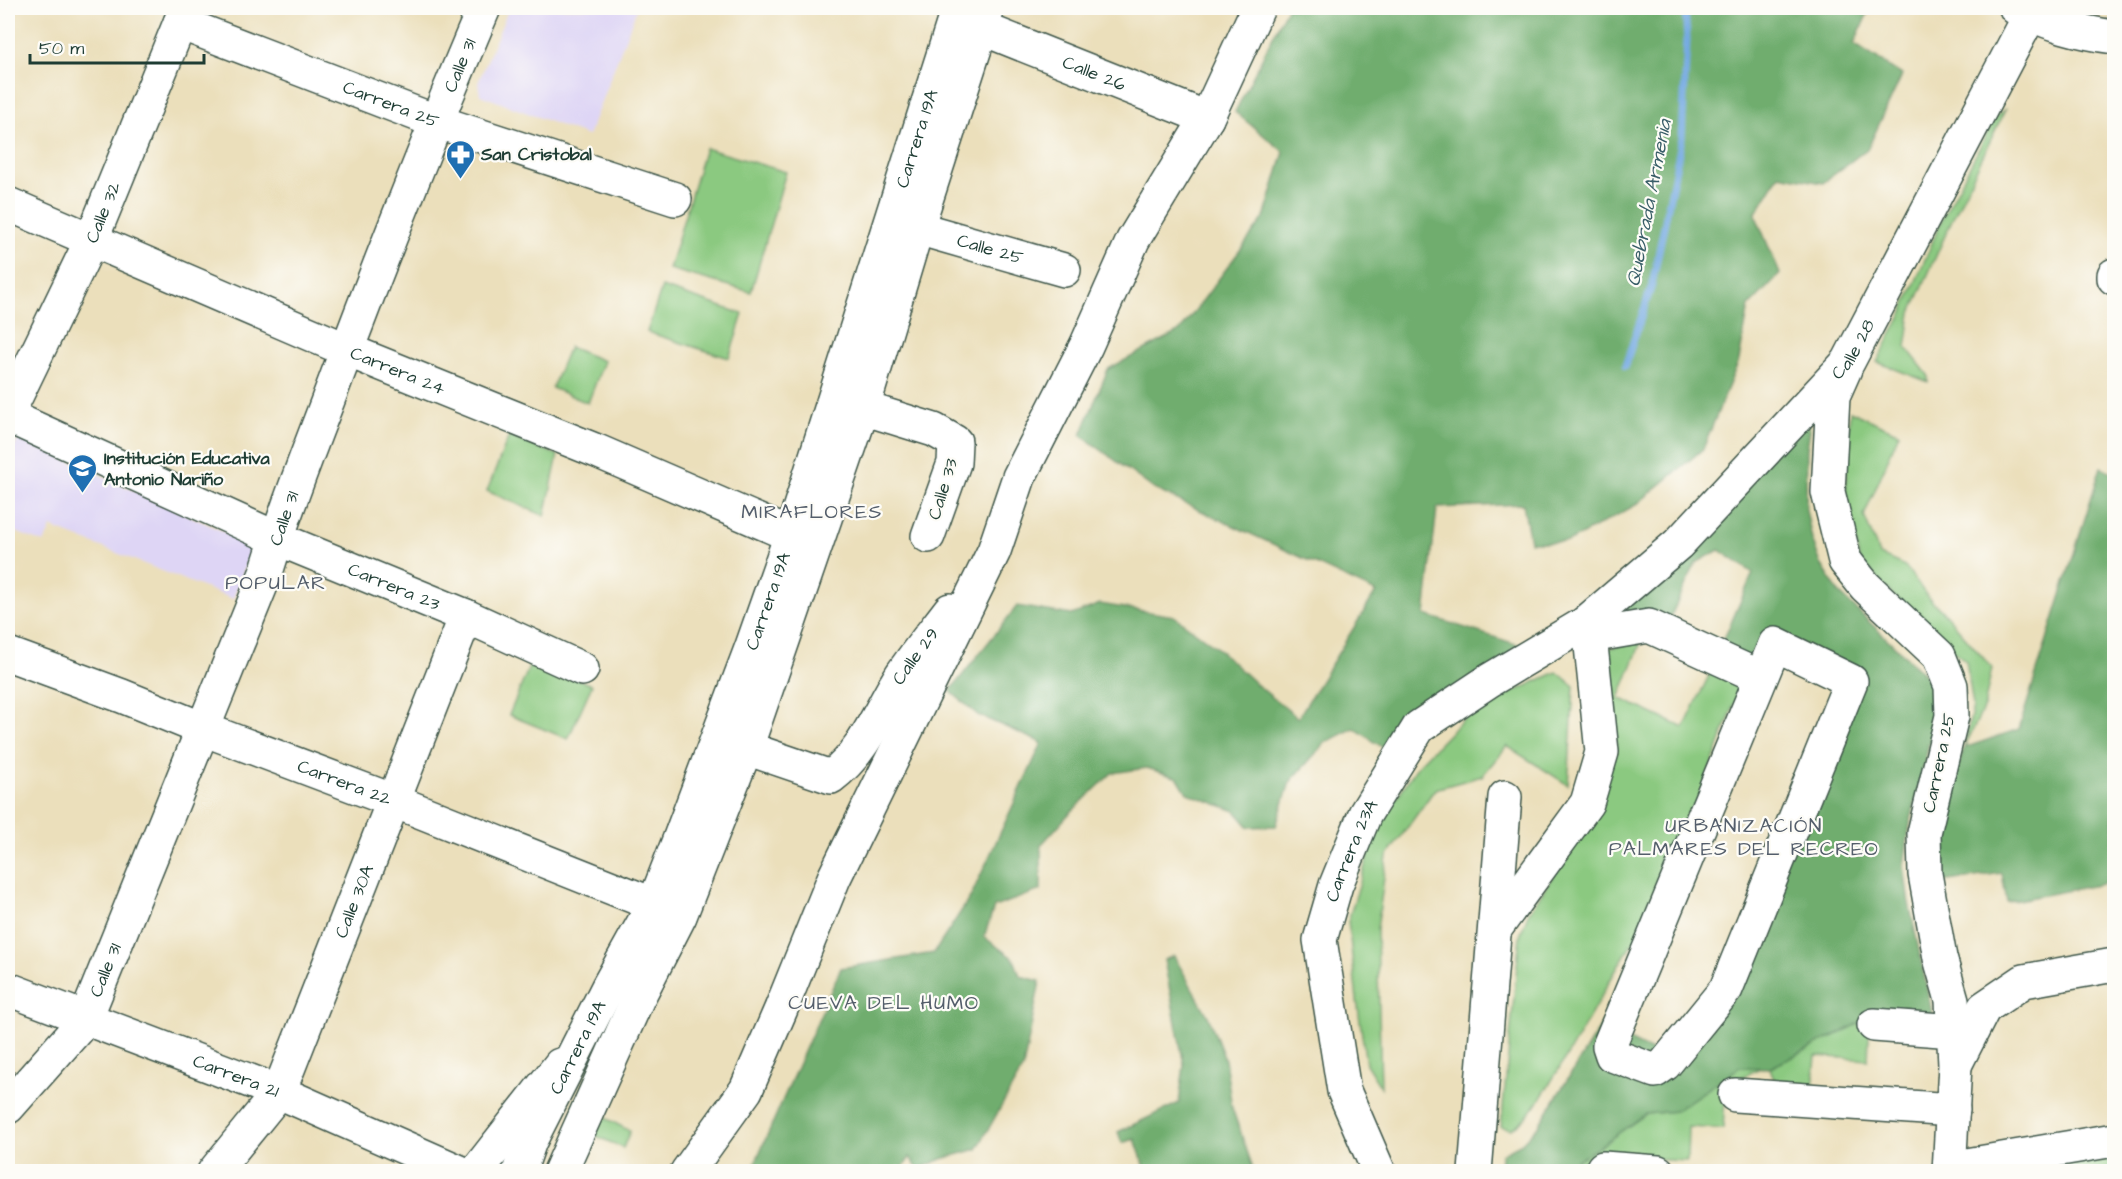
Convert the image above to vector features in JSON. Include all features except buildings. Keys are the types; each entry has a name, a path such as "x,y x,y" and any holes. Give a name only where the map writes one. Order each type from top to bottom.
{"street":[{"name":"Calle 31","path":"8,1107 85,1020 266,573 276,538 435,121 484,8"},
{"path":"687,1172 746,1090 782,1009 834,878 994,551 1019,477 1086,346 1133,240 1207,118 1258,8"},
{"path":"2026,10 2058,26 2087,34 2115,37"},
{"name":"Calle 28","path":"1587,630 1678,544 1848,362 2026,10"},
{"name":"Calle 26","path":"976,14 1207,118"},
{"name":"Carrera 19A","path":"519,1172 530,1141 583,1035 667,910 746,748 863,408 917,228 976,14"},
{"name":"Carrera 19A","path":"560,1172 638,998 752,646 976,14"},
{"name":"Carrera 25","path":"183,15 435,121 675,199"},
{"name":"Calle 32","path":"8,414 91,241 183,15"},
{"name":"Carrera 24","path":"8,204 347,350 597,451 791,535"},
{"name":"Calle 25","path":"917,228 1064,270"},
{"name":"Carrera 25","path":"1848,362 1833,396 1828,492 1845,561 1865,586 1939,656 1951,686 1952,716 1924,833 1925,874 1940,958 1952,1000 1955,1065 1949,1170"},
{"name":"Calle 33","path":"863,408 934,430 955,442 954,463 928,536"},
{"name":"Carrera 23","path":"8,414 276,538 466,616 582,669"},
{"name":"Calle 29","path":"746,748 831,777 845,767 861,747 902,674 994,551"},
{"name":"Calle 30A","path":"214,1172 279,1092 466,616"},
{"path":"1495,929 1587,803 1602,752 1587,630 1649,626 1760,677"},
{"name":"Carrera 23A","path":"1379,1172 1344,1090 1320,940 1336,885 1365,814 1419,728 1490,680 1587,630"},
{"path":"1775,644 1851,681 1726,989 1665,1064 1655,1071 1612,1055 1609,1046 1760,677 1775,644"},
{"name":"Carrera 22","path":"8,654 394,801 667,910"},
{"path":"1475,1172 1505,797"},
{"path":"1955,1065 1984,1008 2024,981 2115,965"},
{"name":"Carrera 21","path":"8,989 279,1092 460,1172"},
{"path":"1874,1025 1954,1031"},
{"path":"476,1172 583,1035"},
{"path":"1735,1095 1953,1110"},
{"path":"1949,1170 2115,1140"},
{"path":"1603,1168 1658,1172"}],"shaded area":[{"path":"509,8 637,8 588,136 480,95 478,83"},
{"name":"Institución Educativa Antonio Nariño","path":"19,438 253,545 233,599 51,527 44,543 8,529 8,458"}],"green space":[{"path":"1287,8 1865,8 1869,10 1854,44 1902,75 1868,148 1823,183 1779,175 1755,214 1780,274 1749,306 1739,360 1703,449 1636,505 1568,542 1530,542 1523,504 1437,508 1425,615 1519,645 1391,753 1354,728 1326,742 1290,782 1276,826 1249,827 1235,811 1187,793 1178,778 1147,768 1112,773 1068,815 1041,845 1041,890 994,907 984,937 1014,959 1020,976 1040,981 1023,1068 977,1149 918,1169 910,1157 901,1171 751,1172 841,968 934,953 971,896 1042,743 978,715 950,691 1017,606 1072,615 1100,604 1174,616 1216,647 1298,718 1376,592 1154,489 1081,435 1108,369 1180,331 1264,218 1284,152 1235,112"},
{"path":"2005,110 1951,222 1911,313 1906,347 1928,375 1928,382 1877,362 1901,316 1943,217 1996,116"},
{"path":"705,148 786,172 751,292 669,269"},
{"path":"662,287 743,314 729,358 647,332"},
{"path":"569,347 604,361 588,403 552,388"},
{"path":"1850,411 1899,433 1864,516 1880,555 1905,566 1927,596 1992,668 1984,707 1964,748 1973,706 1966,661 1925,629 1859,559 1846,491"},
{"path":"1807,419 1810,429 1807,449 1806,510 1812,539 1821,564 1839,593 1926,676 1935,698 1937,710 1910,824 1904,865 1908,898 1932,1013 1870,1018 1770,1068 1740,1067 1675,1111 1646,1114 1564,1168 1563,1171 1500,1172 1501,1154 1522,1143 1539,1125 1607,1016 1617,1034 1649,1050 1666,1055 1687,1044 1859,684 1719,650 1753,573 1719,550 1696,563 1666,626 1609,625"},
{"path":"509,436 558,455 545,516 487,491"},
{"path":"2101,467 2114,473 2114,882 2007,902 2002,873 1942,882 1940,846 1949,796 1964,748 2019,729"},
{"path":"1642,640 1619,698 1684,728 1713,667 1744,679 1645,941 1631,945 1567,1056 1532,1111 1511,1129 1501,1127 1520,936 1528,914 1573,845 1616,752 1613,703 1602,650"},
{"path":"532,660 592,685 568,739 509,715"},
{"path":"1557,672 1574,686 1568,785 1507,746 1482,776 1435,789 1387,856 1377,929 1381,1088 1366,1064 1348,921 1377,827 1419,764 1471,711"},
{"path":"1174,956 1208,1016 1225,1060 1232,1108 1254,1171 1146,1171 1135,1139 1122,1143 1118,1132 1179,1103 1184,1065 1164,960"},
{"path":"1870,1018 1868,1060 1816,1056 1813,1089 1776,1086 1770,1068"},
{"path":"1740,1067 1762,1067 1726,1085 1723,1129 1688,1127 1687,1161 1600,1157 1598,1171 1563,1172 1564,1168 1646,1114 1675,1111"},
{"path":"598,1114 630,1131 623,1148 590,1133"},
{"path":"2114,1156 2114,1171 2068,1171 2059,1160"}],"waterway":[{"name":"Quebrada Armenia","path":"1625,366 1652,285 1682,138 1687,39 1685,8"}],"place":[{"name":"San Cristobal","path":"460,180"},
{"name":"Institución Educativa Antonio Nariño","path":"83,494"}],"district":[{"name":"MIRAFLORES","path":"812,512"},
{"name":"POPULAR","path":"276,583"},
{"name":"URBANIZACIÓN PALMARES DEL RECREO","path":"1744,838"},
{"name":"CUEVA DEL HUMO","path":"884,1003"}]}
